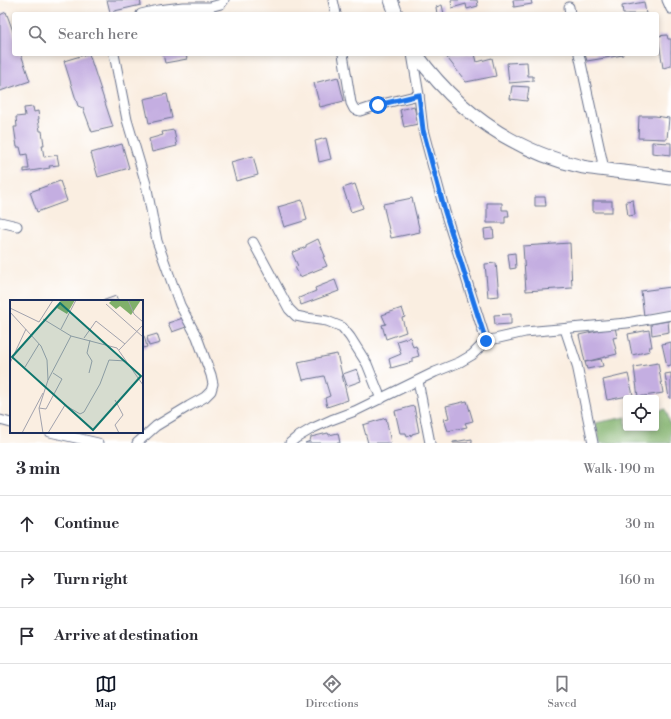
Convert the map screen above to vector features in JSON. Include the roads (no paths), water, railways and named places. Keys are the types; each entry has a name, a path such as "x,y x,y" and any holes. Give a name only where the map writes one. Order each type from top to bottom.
{"main road":[{"path":"391,0 395,12"},
{"path":"417,56 428,71 448,93 474,116 494,130 526,148 554,159 585,167 671,178"}],"street":[{"path":"150,12 183,7 210,7 221,4 224,0"},
{"path":"333,0 336,12"},
{"path":"667,0 671,8"},
{"path":"114,56 127,120 146,184 157,241 180,305 197,337 213,384 211,391 204,397 156,426 137,443"},
{"path":"343,56 351,103 354,110 360,111 419,95"},
{"path":"412,56 423,130 445,212 486,341"},
{"path":"578,56 604,170"},
{"path":"0,222 17,226"},
{"path":"253,242 289,309 296,316 326,321 342,327 367,364 381,399"},
{"path":"290,443 313,428 356,411 435,372 460,362 472,355 486,341 525,332 628,324 671,316"},
{"path":"565,329 577,365 593,443"},
{"path":"418,381 430,443"},
{"path":"0,420 10,423"},
{"path":"54,433 98,443"}]}
